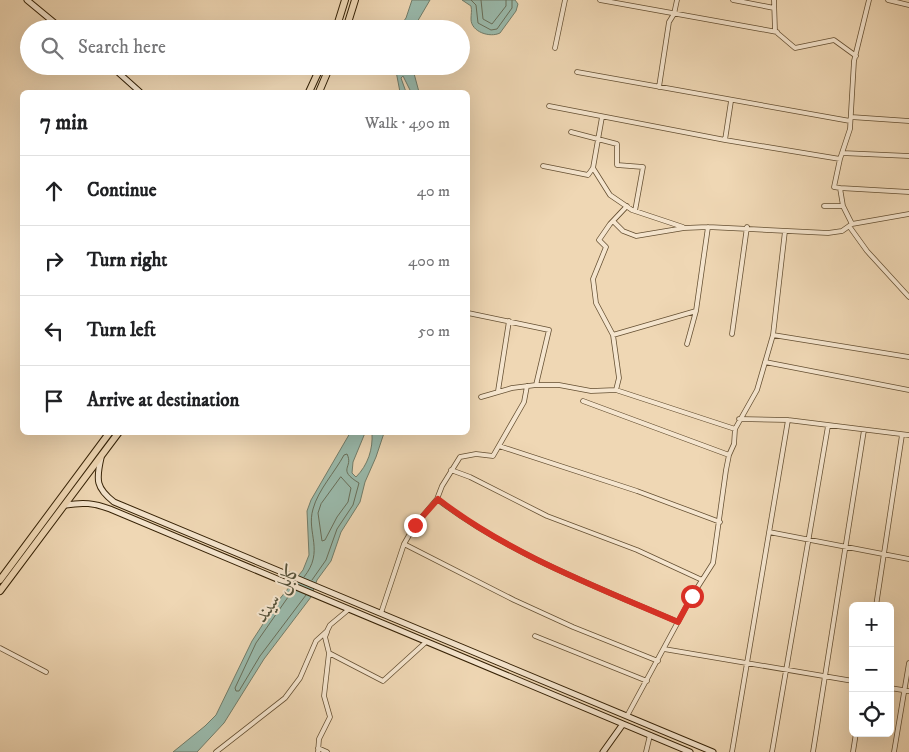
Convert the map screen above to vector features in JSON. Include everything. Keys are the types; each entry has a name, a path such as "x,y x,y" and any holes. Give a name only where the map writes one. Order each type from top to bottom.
{"highway":[{"path":"339,20 345,0"},
{"path":"349,20 355,0"},
{"path":"311,90 317,75"},
{"path":"319,90 326,75"},
{"path":"0,580 108,435"},
{"path":"0,591 117,435"}],"street":[{"path":"27,0 51,20"},
{"path":"555,48 565,0"},
{"path":"600,0 777,32"},
{"path":"659,87 669,22 674,14 677,0"},
{"path":"733,0 774,8"},
{"path":"774,0 775,30 795,48 834,40 856,56"},
{"path":"868,0 856,56 850,119 834,187 909,192"},
{"path":"888,0 909,5"},
{"path":"577,72 731,101 850,119 909,121"},
{"path":"121,75 138,90"},
{"path":"725,140 731,101"},
{"path":"549,106 725,140 840,159"},
{"path":"543,166 586,176 593,168 602,117"},
{"path":"570,132 617,144 617,165 643,166 635,211"},
{"path":"842,153 909,156"},
{"path":"593,168 610,195 635,211 684,228"},
{"path":"840,188 843,206 850,225 867,251 909,297"},
{"path":"616,390 619,378 613,335 596,303 593,278 606,247 599,240 627,206"},
{"path":"824,206 843,206"},
{"path":"614,221 623,231 636,236 684,228 708,227 747,227 828,233 842,231 850,225 909,214"},
{"path":"687,344 696,311 708,227"},
{"path":"732,334 747,227"},
{"path":"627,716 678,622 713,563 728,455 734,444 735,429 739,425 739,419 757,390 773,335 785,230"},
{"path":"613,335 696,311"},
{"path":"470,313 549,330 536,385"},
{"path":"498,391 509,321"},
{"path":"773,335 909,357"},
{"path":"765,362 909,390"},
{"path":"481,397 498,391 536,385 559,386 590,391 616,390 735,429"},
{"path":"380,613 404,544 415,525 438,499 451,470 460,457 476,454 493,456 524,402 527,386"},
{"path":"582,400 728,455"},
{"path":"739,419 788,420 909,435"},
{"path":"732,752 788,420"},
{"path":"772,752 828,426"},
{"path":"813,752 864,430"},
{"path":"877,602 902,435"},
{"path":"499,446 637,491 720,522"},
{"path":"102,456 98,484 103,493 114,502 713,752"},
{"path":"451,470 470,477 547,516 637,550 702,580"},
{"path":"438,499 464,520 570,576 678,622"},
{"path":"66,505 82,502 102,506 322,600 690,752"},
{"path":"769,532 909,559"},
{"path":"404,544 514,600 573,627 658,661"},
{"path":"327,752 318,750 319,740 330,716 324,696 326,663 329,653 325,637 330,625 348,610"},
{"path":"216,752 285,698 300,678 316,640 327,631"},
{"path":"535,636 647,681"},
{"path":"329,653 383,680 426,642"},
{"path":"0,648 46,672"},
{"path":"664,649 849,680"},
{"path":"464,658 468,650"},
{"path":"894,752 907,691 909,663"},
{"path":"894,689 907,691"},
{"path":"603,752 623,724"},
{"path":"646,752 650,735"},
{"path":"852,752 855,737"}],"water":[{"path":"412,0 430,0 418,20 405,20"},
{"path":"462,0 515,0 518,4 516,11 500,33 491,35 482,33 474,27 471,19 471,6"},
{"path":"397,75 414,75 418,90 410,90 403,76 401,78 405,90 400,90"},
{"path":"349,435 364,435 353,462 352,473 356,477 364,467 369,456 372,435 383,435 365,482 360,502 341,532 331,561 317,580 311,597 264,659 224,723 197,752 173,752 216,715 252,641 278,601 303,570 309,555 307,511 311,500"}],"route":[{"path":"415,525 438,499 464,520 570,576 678,622 692,596"}],"water label":[{"name":"کابل سيند","path":"277,592"}]}
